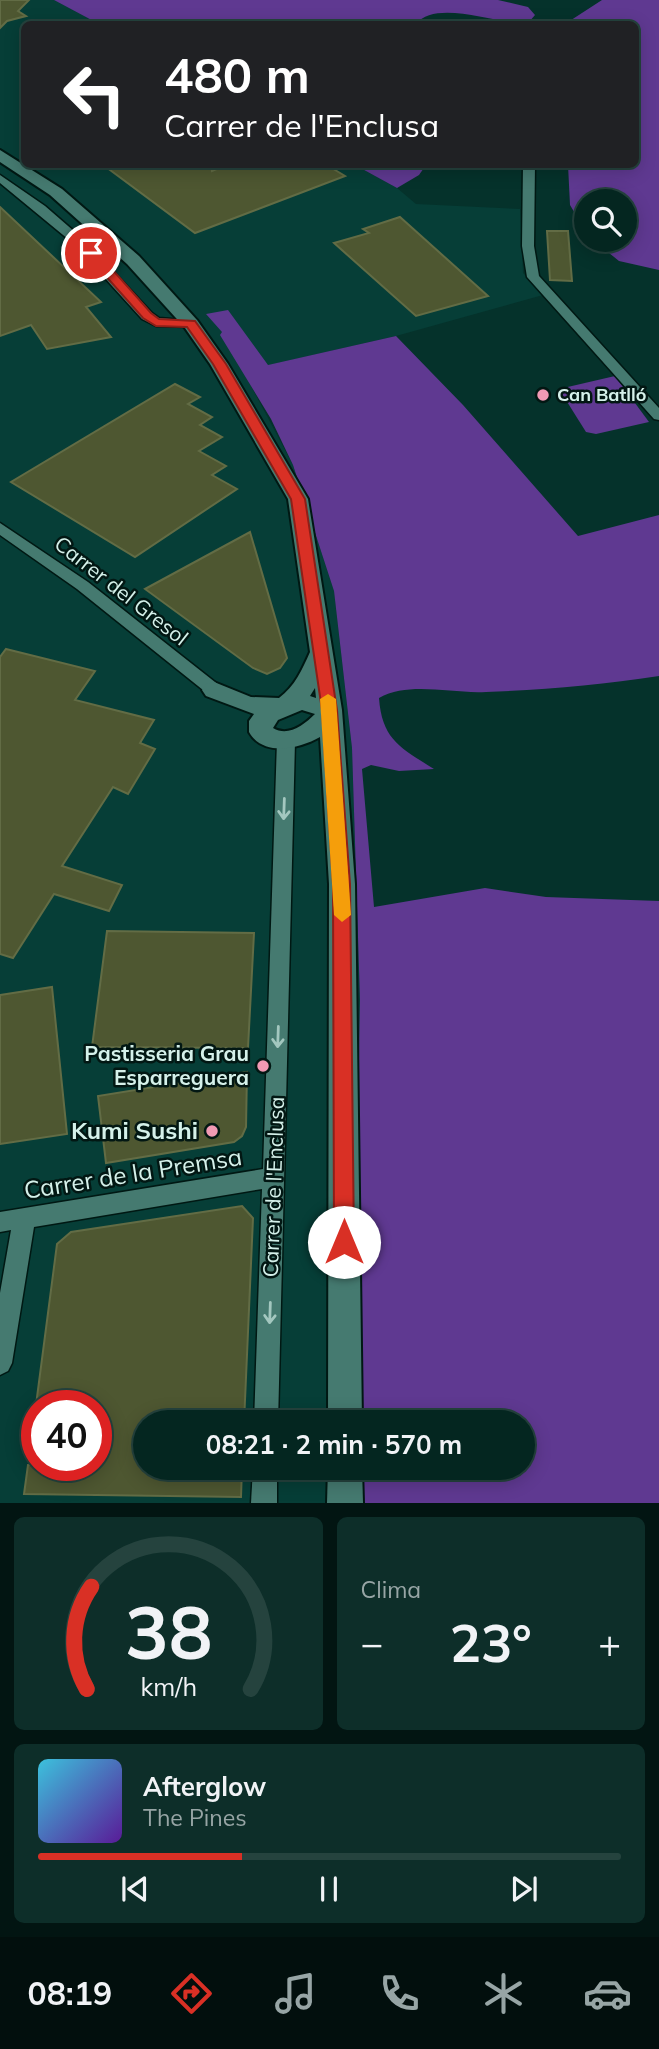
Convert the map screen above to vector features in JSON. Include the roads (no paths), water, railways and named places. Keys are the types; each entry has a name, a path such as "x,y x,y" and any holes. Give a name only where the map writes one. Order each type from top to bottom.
{"street":[{"path":"0,155 56,192 133,260 191,324 219,364 298,499 330,710 342,907 345,1410"},
{"path":"528,168 528,246 533,277 659,416"},
{"path":"0,178 48,214 91,253 147,316 156,322 191,324"},
{"name":"Carrer del Gresol","path":"0,528 46,557 119,611 214,690"},
{"path":"261,730 264,718 302,691 321,652"},
{"path":"214,690 248,705 283,707 302,702 330,710"},
{"path":"214,690 229,710 250,727 261,730 268,738 310,749 332,776"},
{"path":"286,741 317,728 330,710"},
{"name":"Carrer de l'Enclusa","path":"266,1410 286,741"},
{"name":"Carrer de la Premsa","path":"0,1222 274,1177"},
{"path":"0,1363 24,1218"},
{"path":"264,1503 265,1480"},
{"path":"345,1480 345,1503"}],"place":[{"name":"Can Batlló","path":"543,395"},
{"name":"Pastisseria Grau Esparreguera","path":"263,1066"},
{"name":"Kumi Sushi","path":"212,1131"}]}
